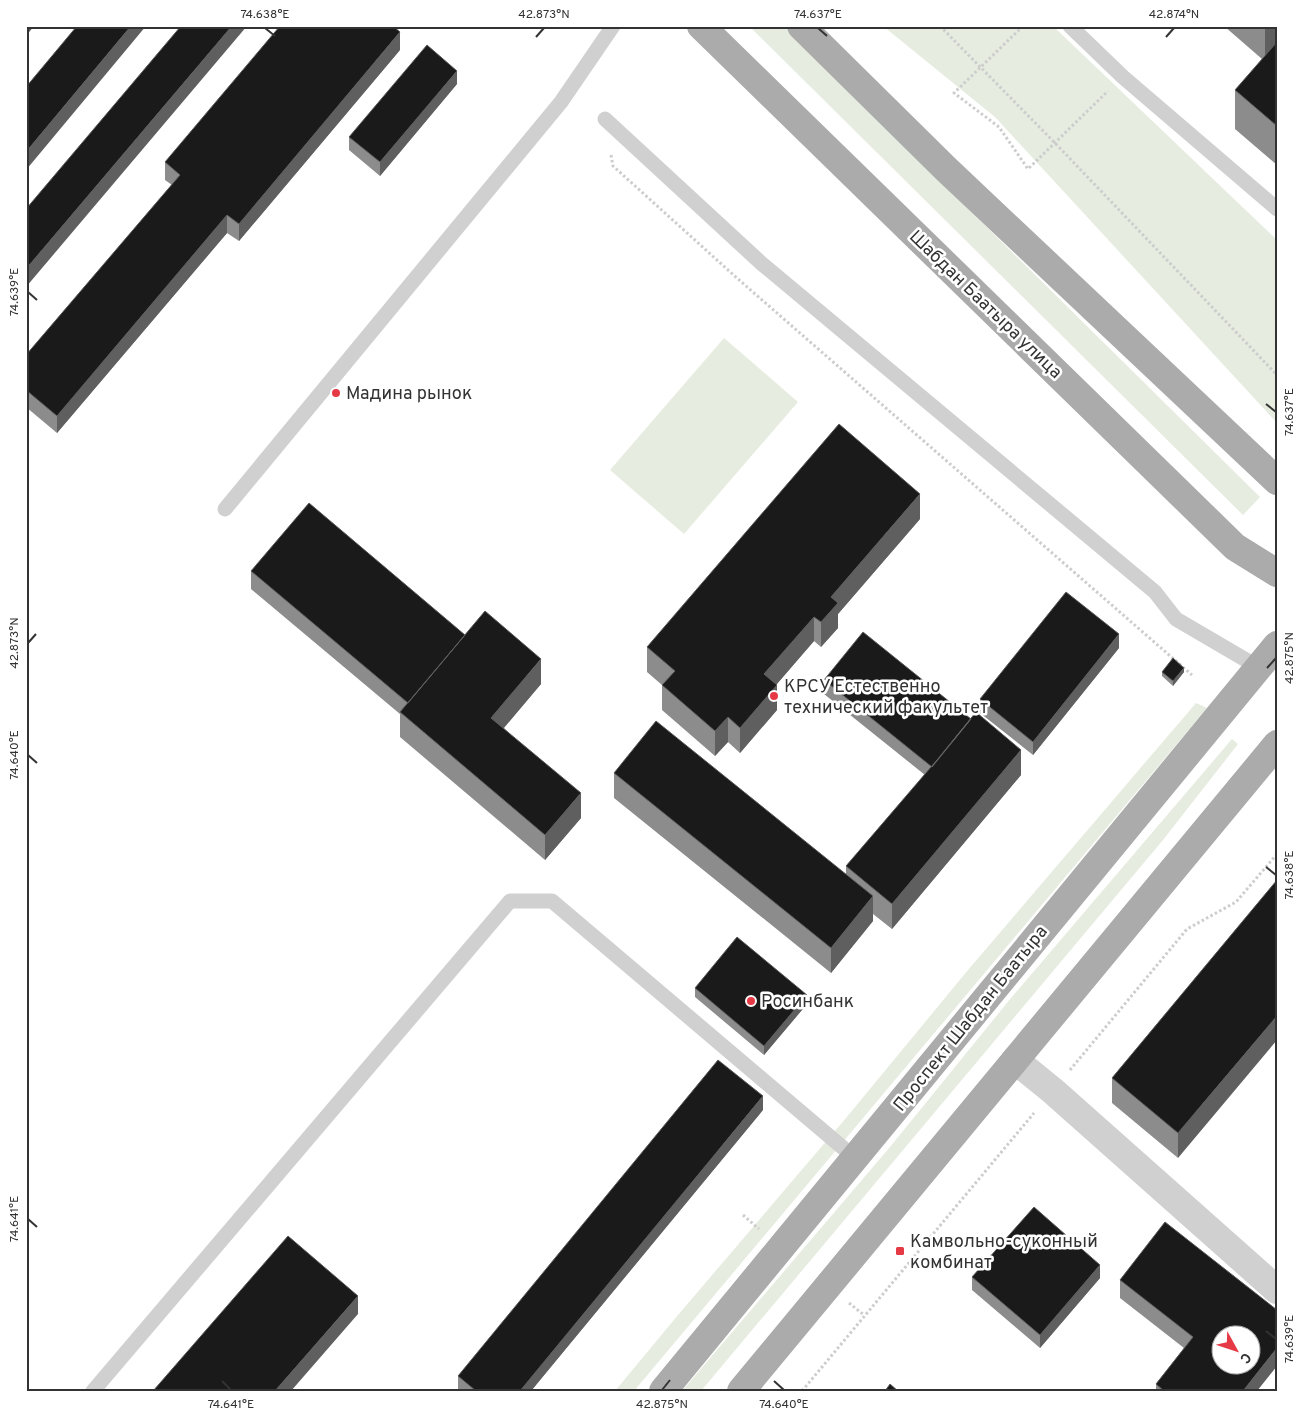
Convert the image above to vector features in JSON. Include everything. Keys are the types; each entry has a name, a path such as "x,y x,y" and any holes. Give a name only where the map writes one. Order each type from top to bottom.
{"main road":[{"name":"Шабдан Баатыра улица","path":"701,26 1235,547 1277,573"},
{"path":"801,26 946,169 1277,481"},
{"name":"Проспект Шабдан Баатыра","path":"662,1391 1277,645"},
{"path":"741,1391 1277,744"}],"street":[{"path":"1016,1060 1277,1290"}],"lane":[{"path":"225,509 562,102 613,26"},
{"path":"1070,26 1123,77 1277,209"},
{"path":"605,119 761,263 1155,592 1176,618 1258,667"},
{"path":"93,1391 510,901 552,901 855,1158"}],"path":[{"path":"940,26 1055,143 1277,376"},
{"path":"1023,26 954,93 999,127 1028,169 1123,77"},
{"path":"605,119 613,166 746,286 1192,675"},
{"path":"802,1391 1187,929 1236,902 1277,854"}],"shaded area":[{"path":"749,26 783,26 1260,497 1243,515"},
{"path":"883,26 1053,26 1277,240 1277,423 995,117"},
{"path":"724,338 798,402 684,534 610,470"},
{"path":"1196,703 1207,708 634,1391 615,1391 846,1118 968,970"},
{"path":"1232,739 1238,744 1163,840 701,1391 682,1391 890,1147 1011,998"}],"building":[{"path":"77,26 131,26 26,152 26,87"},
{"path":"181,26 232,26 26,269 26,209"},
{"path":"280,26 393,26 400,32 239,224 227,215 57,416 26,390 26,355 180,175 165,162"},
{"path":"1277,42 1277,126 1235,90"},
{"path":"427,45 457,71 380,162 349,137"},
{"path":"839,424 920,494 831,597 838,603 821,622 814,617 764,674 777,685 740,728 728,717 715,731 662,685 675,671 647,647"},
{"path":"309,503 465,635 408,703 251,571"},
{"path":"1066,592 1119,634 1033,742 980,699"},
{"path":"485,611 541,659 491,718 581,793 545,835 400,712"},
{"path":"863,632 971,719 932,767 824,680"},
{"path":"1173,658 1184,668 1173,681 1162,672"},
{"path":"976,712 1021,750 892,904 846,866"},
{"path":"656,721 873,896 831,948 614,773"},
{"path":"1277,880 1277,1016 1178,1133 1112,1078"},
{"name":"Росинбанк","path":"737,937 807,995 764,1046 695,988"},
{"path":"718,1060 763,1096 520,1391 476,1391 458,1376"},
{"path":"1034,1207 1100,1265 1040,1335 972,1277"},
{"path":"1165,1222 1277,1310 1277,1348 1260,1370 1260,1324 1210,1324 1210,1374 1256,1374 1243,1391 1164,1391 1156,1384 1193,1337 1120,1280"},
{"path":"288,1236 358,1296 275,1391 153,1391"},
{"path":"890,1384 898,1391 885,1391"}],"place":[{"name":"Мадина рынок","path":"336,393"},
{"name":"КРСУ Естественно технический факультет","path":"774,696"},
{"name":"Росинбанк","path":"751,1001"},
{"name":"Камвольно-суконный комбинат","path":"900,1251"}]}
